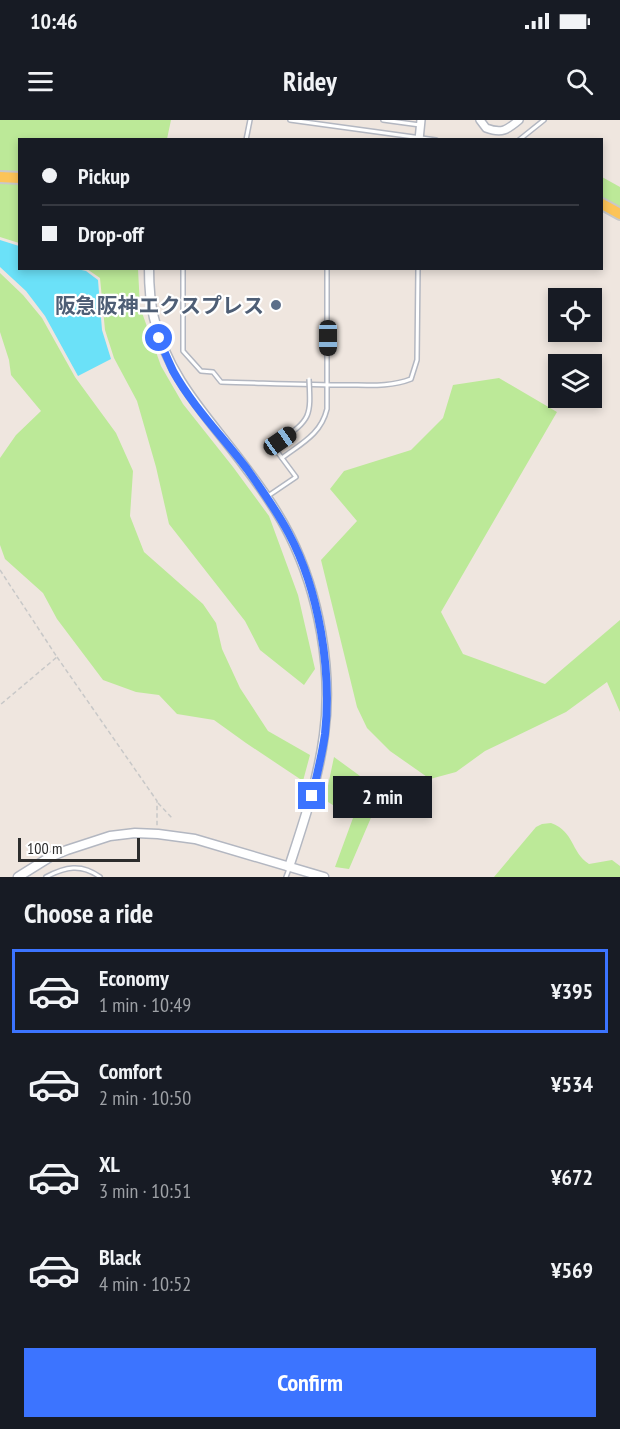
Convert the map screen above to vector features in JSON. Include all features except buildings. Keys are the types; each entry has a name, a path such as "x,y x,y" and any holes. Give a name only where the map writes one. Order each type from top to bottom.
{"main road":[{"path":"0,177 18,178"},
{"path":"603,205 620,214"}],"street":[{"path":"480,120 486,128 499,131 506,130 519,120"},
{"path":"419,138 421,123"},
{"path":"149,270 153,316 159,338 174,372 245,467 290,535 300,556 320,625 326,675 325,733 312,796 290,867"},
{"path":"18,877 58,854 99,839 135,833 195,839 324,877"}],"lane":[{"path":"246,138 250,120"},
{"path":"290,120 419,138"},
{"path":"384,120 421,123"},
{"path":"522,138 544,120"},
{"path":"183,270 183,351 201,371 213,372 221,382 328,385 379,385 411,379 417,360 418,270"},
{"path":"282,458 311,436 324,421 327,409 327,270"},
{"path":"267,498 296,477 273,446 299,428 306,419 310,403 309,380"},
{"path":"286,877 290,867"},
{"path":"46,877 57,871 82,868 100,877"}],"path":[{"path":"0,570 57,657 157,801 172,818"},
{"path":"0,705 57,657"},
{"path":"157,801 158,834"}],"green space":[{"path":"0,120 171,120 167,138 18,138 18,243 0,237"},
{"path":"603,178 620,187 620,208 603,200"},
{"path":"88,270 138,270 140,307 161,366 183,404 269,516 298,595 315,669 304,685 260,650 245,621 169,524 137,401 114,358 105,330 100,278"},
{"path":"0,273 23,295 42,318 75,377 116,433 133,471 130,516 144,552 203,604 216,623 222,649 240,688 268,731 310,755 303,781 214,720 177,714 159,695 136,692 103,680 57,619 43,593 5,559 0,545 0,458 16,435 41,411 11,375 0,332"},
{"path":"499,378 557,412 441,612 463,654 545,684 620,620 620,712 607,682 566,712 485,751 456,772 430,779 390,751 367,728 357,707 321,560 357,521 330,489 344,471 411,450 443,418 453,385"},
{"path":"334,757 382,792 349,869 335,867 353,818 325,800"},
{"path":"551,823 569,836 578,853 589,864 612,860 620,866 620,877 494,877 536,827"}],"water":[{"path":"0,240 18,246 18,270 82,270 98,280 102,330 111,359 78,376 45,316 26,291 0,267"}],"place":[{"name":"阪急阪神エクスプレス","path":"276,305"}],"route":[{"path":"159,338 174,372 202,413 262,490 278,514 300,556 320,625 326,675 325,733 312,796"}]}
